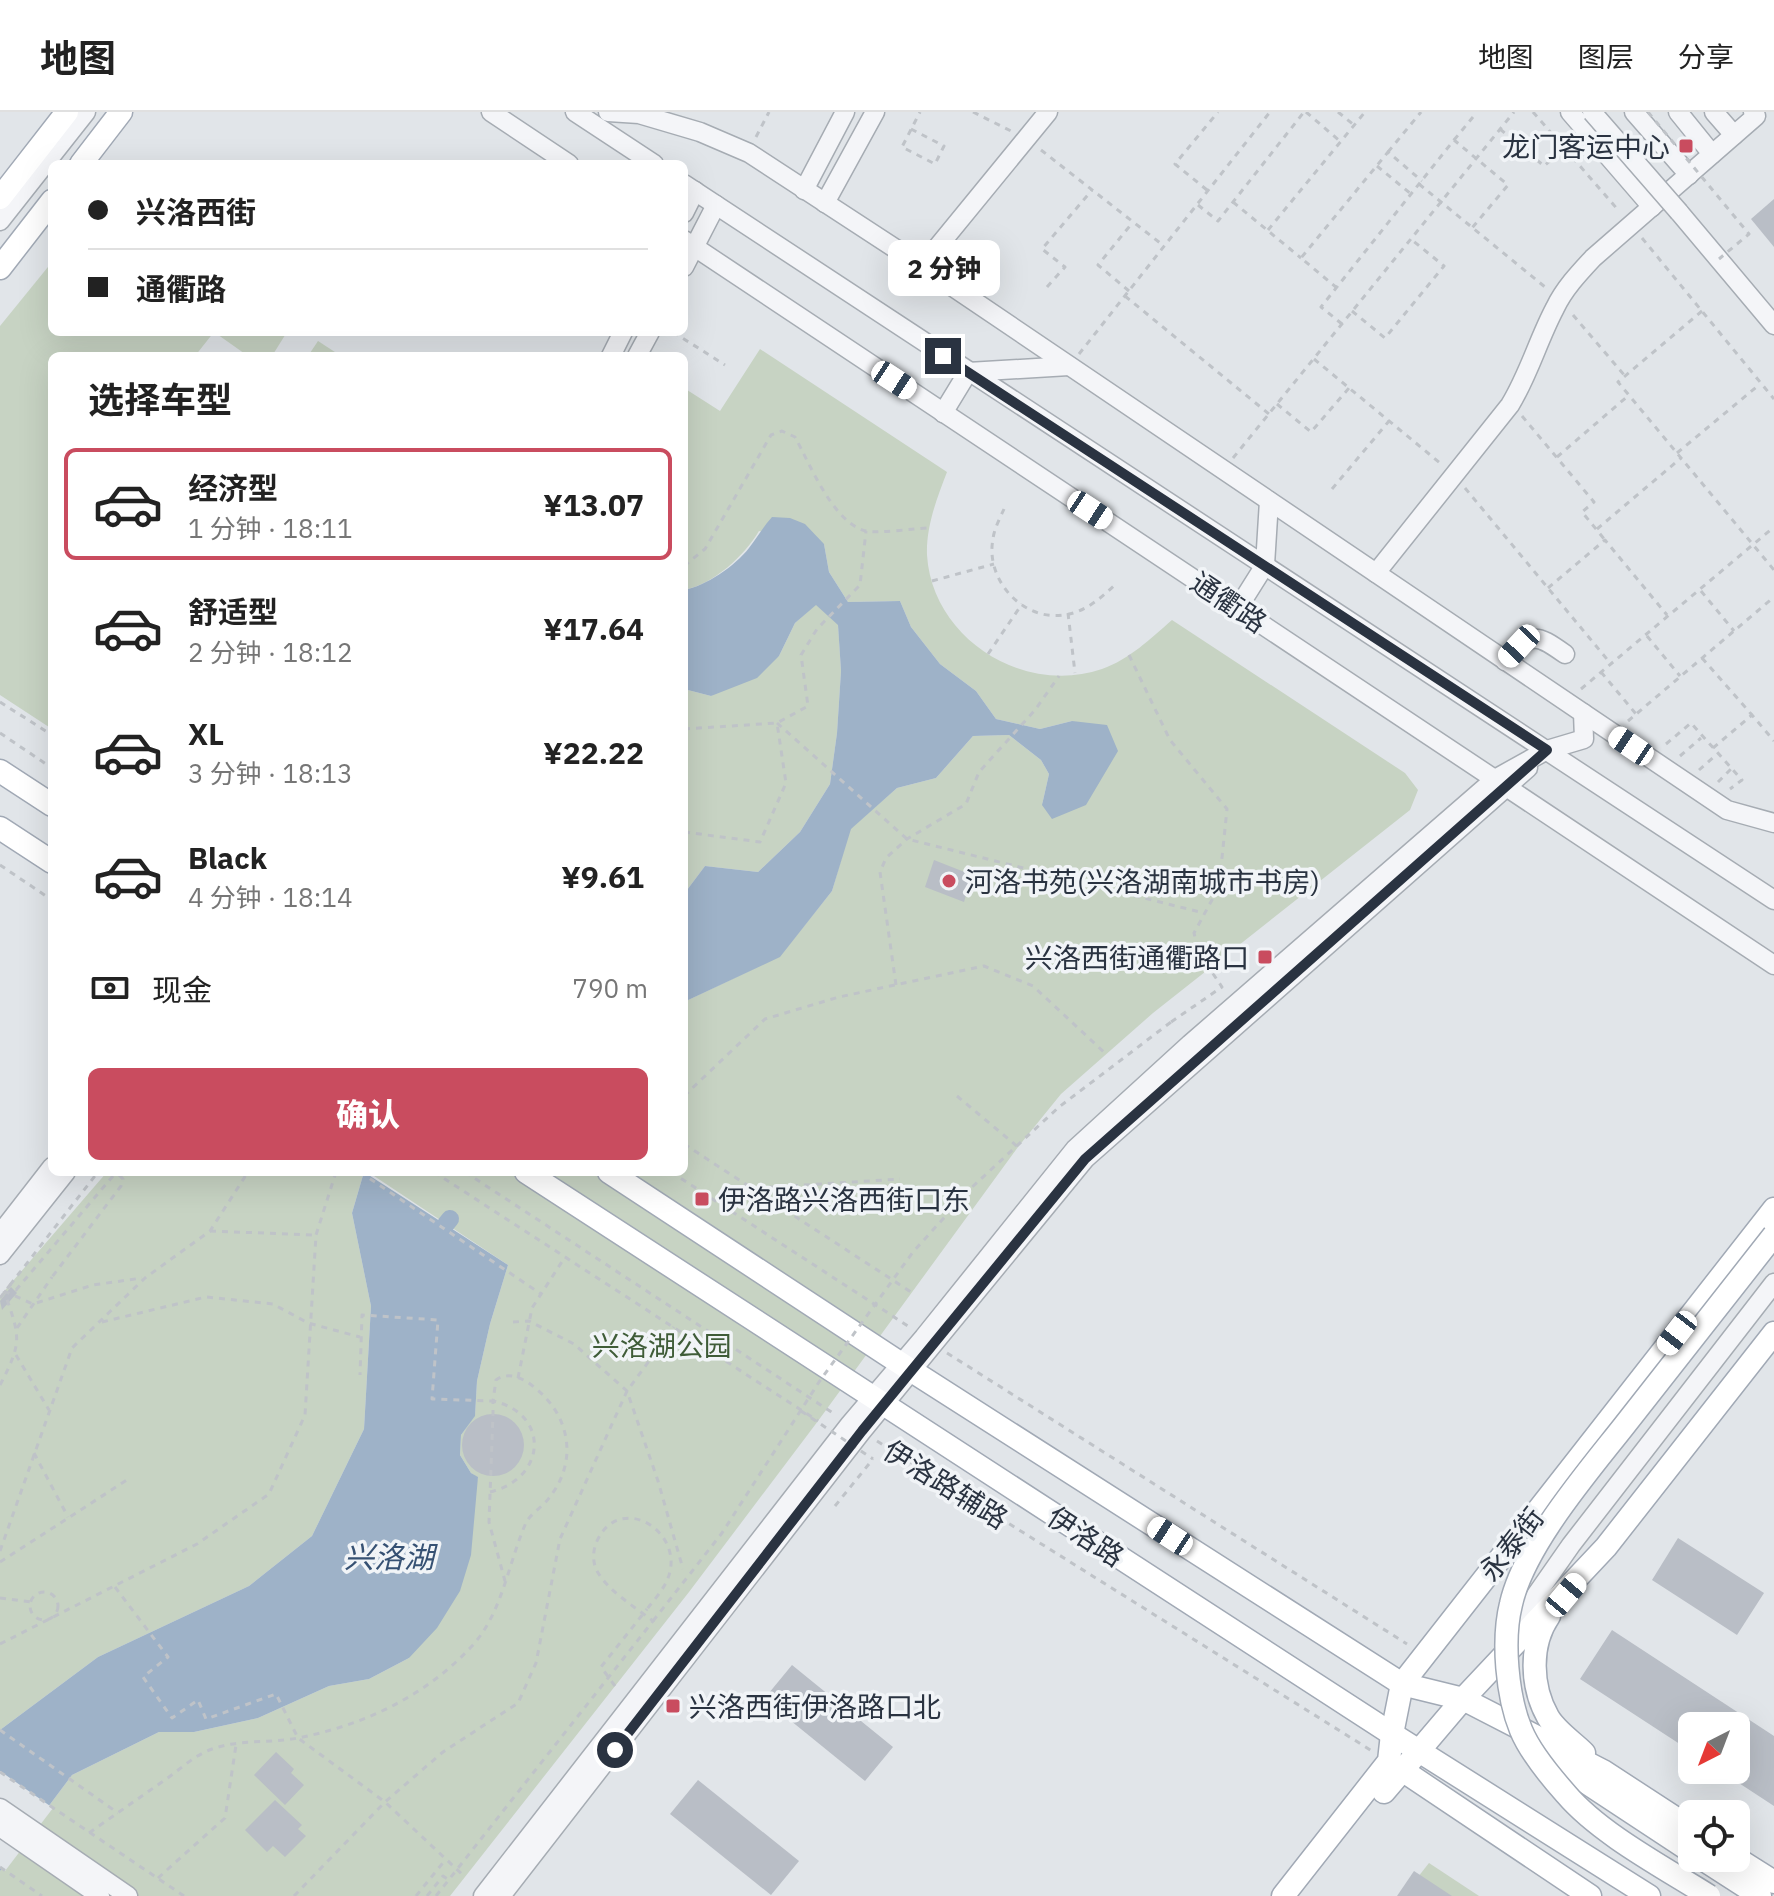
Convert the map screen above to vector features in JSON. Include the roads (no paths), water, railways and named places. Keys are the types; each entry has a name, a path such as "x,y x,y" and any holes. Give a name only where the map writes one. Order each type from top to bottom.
{"main road":[{"path":"0,198 67,112"},
{"path":"84,160 121,112"},
{"path":"0,268 48,206"},
{"path":"0,771 48,802"},
{"path":"0,828 48,859"},
{"name":"伊洛路","path":"532,1176 1418,1751 1649,1896"},
{"name":"伊洛路","path":"615,1176 906,1367 1402,1684 1463,1699"},
{"name":"永泰街","path":"1396,1765 1392,1734 1402,1684 1774,1209"},
{"path":"1709,1896 1596,1822 1567,1796 1535,1753 1521,1729 1510,1679 1506,1657 1509,1616 1520,1577 1561,1506 1774,1235"},
{"path":"1678,1841 1598,1780 1549,1720 1537,1691 1534,1651 1546,1619 1774,1333"},
{"path":"1283,1896 1396,1765 1418,1751 1606,1547"},
{"path":"1463,1699 1598,1780 1678,1822"},
{"path":"1303,1896 1396,1765"},
{"path":"1396,1765 1590,1896"},
{"path":"1750,1867 1774,1882"},
{"path":"1723,1872 1760,1896"}],"street":[{"path":"48,160 86,112"},
{"path":"491,112 563,160"},
{"path":"575,112 648,160"},
{"path":"608,112 639,114 700,132 749,153 922,266 1727,810 1774,823"},
{"path":"804,190 845,112"},
{"path":"825,203 875,112"},
{"path":"922,266 1048,112"},
{"path":"1570,112 1652,207"},
{"path":"1592,112 1774,325"},
{"path":"1634,112 1689,175"},
{"path":"1678,112 1712,154"},
{"path":"1714,112 1734,135"},
{"path":"1376,573 1511,403 1525,379 1560,299 1593,258 1756,113"},
{"path":"0,221 48,160"},
{"name":"通衢路","path":"690,188 1774,900"},
{"path":"689,244 716,205"},
{"name":"通衢路","path":"689,244 1774,965"},
{"path":"943,413 968,372 1069,366"},
{"path":"1238,608 1265,565 1269,501"},
{"path":"1505,661 1530,639 1542,638 1565,654"},
{"path":"483,1896 878,1400 930,1341 1075,1149 1190,1044 1501,783 1547,750 1584,739 1583,713"},
{"path":"0,1234 48,1172"},
{"path":"0,1255 63,1176"},
{"path":"1463,1699 1571,1545 1774,1283"},
{"path":"501,1896 856,1428"},
{"path":"0,1808 100,1896"},
{"path":"0,1827 128,1896"}],"water":[{"path":"772,517 790,518 805,524 824,544 829,572 848,602 900,601 911,627 940,664 976,691 996,719 1040,729 1072,721 1107,725 1118,751 1086,805 1052,819 1042,805 1049,774 1041,760 1009,735 973,736 936,778 897,788 851,829 832,891 780,957 688,1000 688,889 705,866 758,872 800,832 830,784 837,733 841,671 838,625 816,605 795,623 779,656 757,678 711,696 688,690 688,589 720,574 749,548"},
{"name":"兴洛湖","path":"363,1176 370,1176 508,1265 477,1381 475,1416 461,1435 460,1455 471,1473 478,1477 471,1555 460,1591 437,1628 409,1658 369,1679 329,1686 258,1718 194,1732 159,1732 72,1775 0,1871 0,1730 98,1657 249,1586 312,1536 364,1429 371,1306 352,1213"}],"waterway":[{"path":"446,1224 450,1219"}],"place":[{"name":"龙门客运中心","path":"1686,146"},
{"name":"河洛书苑(兴洛湖南城市书房)","path":"949,881"},
{"name":"兴洛西街通衢路口","path":"1265,957"},
{"name":"伊洛路兴洛西街口东","path":"702,1199"},
{"name":"兴洛西街伊洛路口北","path":"673,1706"}],"park label":[{"name":"兴洛湖公园","path":"662,1345"}]}
